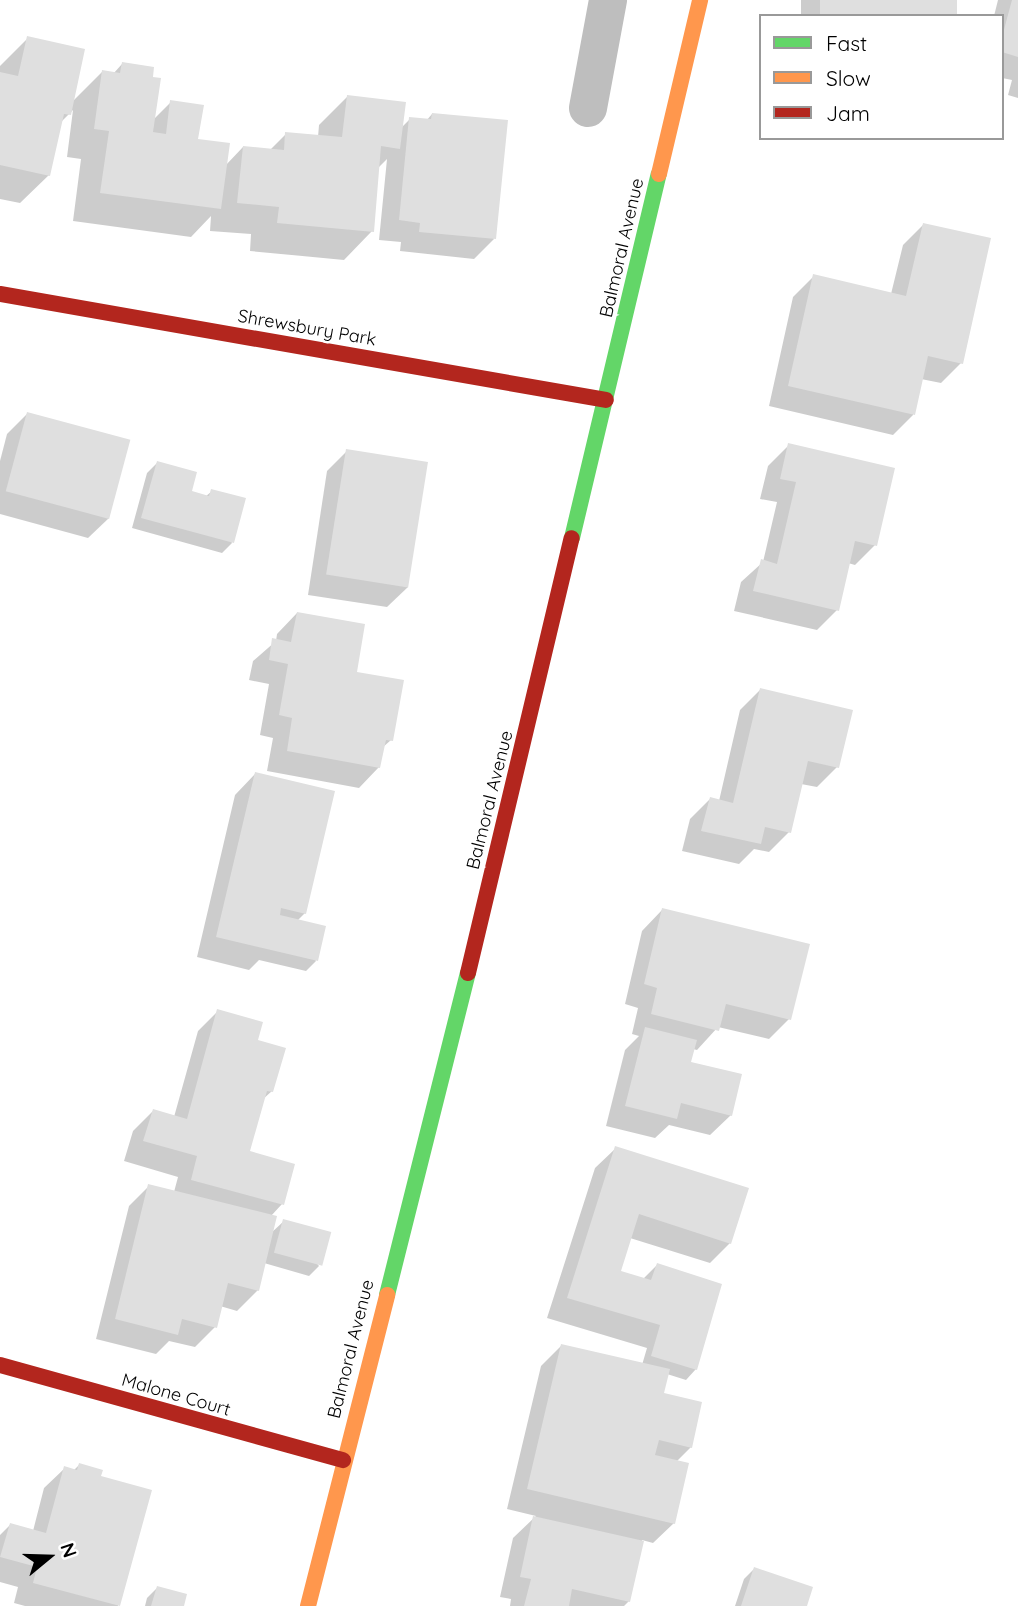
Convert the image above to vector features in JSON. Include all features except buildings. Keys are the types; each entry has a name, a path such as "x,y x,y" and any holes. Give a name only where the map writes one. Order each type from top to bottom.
{"main road":[{"name":"Balmoral Avenue","path":"308,1606 472,955 607,400 700,0"},
{"name":"Shrewsbury Park","path":"0,294 607,400"},
{"name":"Malone Court","path":"0,1365 343,1460"}],"street":[{"path":"588,108 608,0"}],"traffic: fast":[{"path":"572,538 659,174"},
{"path":"387,1295 468,973"}],"traffic: slow":[{"path":"659,174 700,0"},
{"path":"308,1606 387,1295"}],"traffic: jam":[{"path":"0,294 606,400"},
{"path":"468,973 572,538"},
{"path":"0,1365 343,1460"}]}
